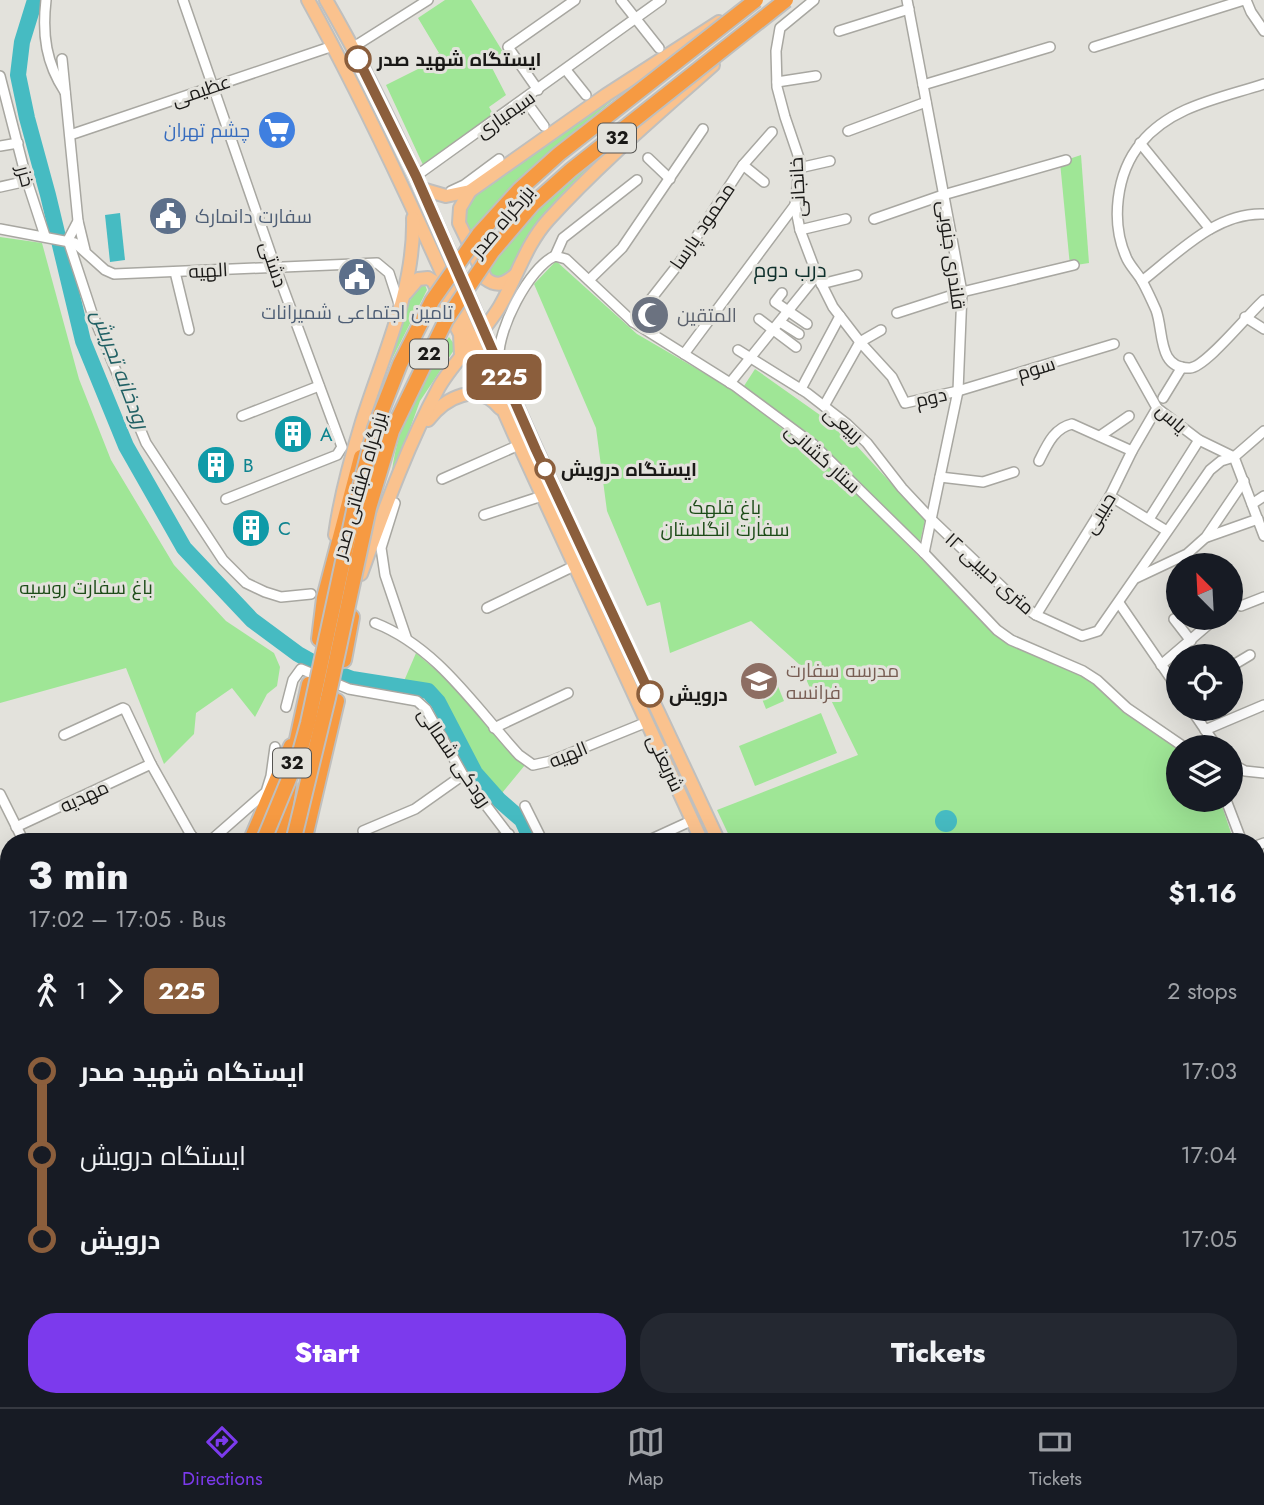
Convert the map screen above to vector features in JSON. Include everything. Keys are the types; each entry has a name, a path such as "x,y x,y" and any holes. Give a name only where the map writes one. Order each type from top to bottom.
{"highway":[{"name":"بزرگراه صدر","path":"279,833 284,818 297,731 319,639 324,598 369,426 430,299 477,233 517,188 558,152 753,0"},
{"name":"بزرگراه طبقاتی صدر","path":"267,833 300,752 308,723 375,428 400,364 432,301 479,234 519,190 559,154 753,0"},
{"name":"بزرگراه صدر","path":"306,833 337,701 361,574 396,433 447,323 535,207 788,0"},
{"name":"بزرگراه طبقاتی صدر","path":"295,833 369,508 391,432 446,320 492,252 533,204 571,170 788,0"},
{"path":"254,833 297,731"}],"main road":[{"name":"شریعتی","path":"308,0 413,210 698,833"},
{"path":"422,189 446,196 470,191 606,95 753,0"},
{"name":"شریعتی","path":"328,1 418,175 501,371 715,833"},
{"path":"361,574 384,510 440,386 461,355 474,344 501,304 531,243 549,220 613,155 765,19"},
{"path":"470,191 460,208 459,223 486,279 492,284 499,284 515,275"},
{"path":"331,572 340,504 361,424 402,302 414,233 413,210"},
{"path":"402,302 418,279 428,278 433,281 460,334 461,355"},
{"path":"491,381 501,371"},
{"path":"415,437 430,417 455,397 468,394 488,396 506,416"}],"street":[{"path":"46,0 43,27 48,61 65,94"},
{"name":"دشتی","path":"183,0 275,266 342,447 337,455 226,499"},
{"path":"352,48 429,0"},
{"path":"538,90 508,47 575,0"},
{"path":"621,0 659,48"},
{"name":"سیمیاری","path":"418,175 661,0"},
{"name":"خانجانی","path":"814,0 780,28 776,51 777,82 785,117 800,161 795,205 800,230 819,279 840,316 892,377 905,403"},
{"path":"1094,47 1245,0 1264,31"},
{"path":"839,32 908,4"},
{"name":"قلندری جنوبی","path":"908,4 962,292 958,391 924,552"},
{"name":"عظیمی","path":"70,135 332,46"},
{"path":"923,85 1050,47"},
{"path":"62,59 78,221 85,251"},
{"path":"566,70 586,95"},
{"name":"خزر","path":"0,76 27,181 45,236"},
{"path":"777,82 816,76"},
{"path":"1264,84 1184,110 1168,118 1140,143 1125,168 1119,189 1118,207 1122,244 1127,261 1142,281 1157,313 1164,350 1174,364 1182,367 1197,366 1209,358 1264,300"},
{"path":"525,100 544,126"},
{"path":"848,131 926,102"},
{"path":"589,280 622,248 703,129"},
{"name":"محمود پارسا","path":"633,322 680,262 743,165 772,132"},
{"path":"0,146 18,143"},
{"path":"1140,143 1210,229"},
{"path":"648,158 670,179"},
{"path":"418,175 436,189 455,190 499,159"},
{"path":"799,168 830,160"},
{"path":"874,219 943,195 1066,160"},
{"path":"743,165 764,182"},
{"path":"501,371 500,340 538,267 555,256 563,238 637,180"},
{"path":"0,187 27,181"},
{"path":"684,354 795,205"},
{"path":"1142,281 1210,229 1236,217 1264,214"},
{"path":"800,230 846,219"},
{"path":"78,221 68,240 92,313 146,443 223,560 246,583 281,597 311,594"},
{"name":"الهیه","path":"0,229 68,240 85,251 105,270 114,274 377,263 389,272 402,302"},
{"name":"ستار کشانی","path":"555,256 566,260 633,322 730,383 813,444 924,552 997,630 1011,640 1083,671 1097,680 1127,709 1166,735"},
{"path":"897,313 962,292 1074,265"},
{"path":"175,272 189,331"},
{"path":"730,383 780,321 819,279 857,275"},
{"path":"782,293 775,302 807,324"},
{"path":"800,389 840,316"},
{"path":"1245,317 1264,328"},
{"path":"759,319 796,347"},
{"path":"780,321 799,334"},
{"path":"824,406 860,342 881,330"},
{"name":"سوم","path":"958,391 1114,344"},
{"name":"ربیعی","path":"738,350 824,406 867,443 902,488 931,519"},
{"name":"یاس","path":"1129,358 1157,408 1199,440 1234,457"},
{"path":"1163,398 1182,367"},
{"path":"242,416 319,386"},
{"name":"دوم","path":"905,403 958,391"},
{"name":"حبیبی","path":"1036,615 1110,496 1157,408"},
{"path":"1100,436 1129,416"},
{"path":"1040,461 1048,443 1065,425 1073,424 1132,451"},
{"name":"۱۲ متری حبیبی","path":"931,519 1019,603 1036,615 1082,636 1098,631 1210,470 1221,461 1234,457 1264,431"},
{"path":"1149,519 1199,440"},
{"path":"442,480 519,445"},
{"path":"1234,457 1264,536"},
{"path":"940,477 983,482 1014,472"},
{"path":"1188,553 1206,537 1244,481"},
{"path":"484,514 542,496"},
{"path":"1110,496 1167,531"},
{"path":"1206,537 1257,513 1264,496"},
{"path":"396,503 381,548 385,575 406,637"},
{"path":"487,608 574,566"},
{"path":"1136,578 1166,567"},
{"path":"1243,605 1264,597"},
{"path":"1119,603 1166,672"},
{"name":"الهیه","path":"375,623 406,637 450,676 528,763 539,765 647,722"},
{"path":"1182,630 1191,641"},
{"path":"1161,665 1203,630"},
{"path":"1243,659 1250,655"},
{"name":"رودکی شمالی","path":"286,707 293,680 301,669 349,689 410,699 422,704 463,775 508,833"},
{"path":"494,728 568,693"},
{"path":"1206,730 1264,705"},
{"path":"64,735 123,708 127,711 151,764 191,833"},
{"path":"1200,721 1209,735"},
{"path":"219,833 265,792 271,776 275,747"},
{"name":"مهدیه","path":"16,827 151,764"},
{"path":"1243,770 1264,773"},
{"path":"363,831 415,809 463,775"},
{"path":"0,794 19,833"},
{"path":"525,806 538,833"},
{"path":"1231,812 1239,833"},
{"path":"665,833 693,820"}],"green space":[{"path":"445,0 471,0 503,52 489,62 506,95 489,107 493,114 424,167 386,85 424,66 422,62 439,53 418,18"},
{"path":"619,95 525,173 469,232 465,212 471,200 485,185"},
{"path":"671,97 604,158 510,272 500,281 485,274 525,224 552,197 595,158"},
{"path":"1081,155 1089,263 1070,266 1060,162"},
{"name":"باغ سفارت روسیه","path":"0,237 42,243 79,379 111,460 174,565 226,621 274,653 280,667 277,686 267,694 255,717 232,688 196,713 194,734 164,764 126,668 0,703"},
{"name":"باغ قلهک سفارت انگلستان","path":"556,261 637,334 735,391 829,466 1002,640 1089,679 1135,720 1166,741 1166,812 1224,812 1231,833 728,833 717,810 858,755 830,698 816,702 800,665 751,621 670,653 660,602 647,606 607,511 596,428 534,284"},
{"path":"422,284 427,290 385,373 403,315"},
{"path":"449,337 454,344 454,350 420,401 391,481 393,462 410,405 428,369"},
{"path":"755,369 844,432 925,520 920,542 817,441 744,386"},
{"path":"416,653 452,684 525,765 502,793 478,767 466,748 437,690 431,685 404,681"},
{"path":"770,667 784,701 766,709 752,674"},
{"path":"821,713 837,753 755,786 739,746"}],"water":[{"path":"120,213 125,260 110,262 105,215"},
{"path":"946,810 956,817 957,821 950,831 946,832 936,825 935,821 942,811"}],"waterway":[{"name":"رودخانه تجریش","path":"35,0 22,42 18,75 83,341 126,446 184,548 252,620 298,654 323,668 352,679 428,691 438,702 475,773 499,800 522,820 528,833"}],"bus line":[{"name":"225","path":"358,59 416,176 536,450 650,694"}],"place":[{"name":"ایستگاه شهید صدر","path":"358,59"},
{"name":"چشم تهران","path":"277,130"},
{"name":"سفارت دانمارک","path":"168,216"},
{"name":"تامین اجتماعی شمیرانات","path":"357,277"},
{"name":"المتقین","path":"650,315"},
{"name":"A","path":"293,434"},
{"name":"B","path":"216,465"},
{"name":"ایستگاه درویش","path":"545,469"},
{"name":"C","path":"251,528"},
{"name":"مدرسه سفارت فرانسه","path":"759,681"},
{"name":"درویش","path":"650,694"}],"district":[{"name":"درب دوم","path":"790,270"}]}
